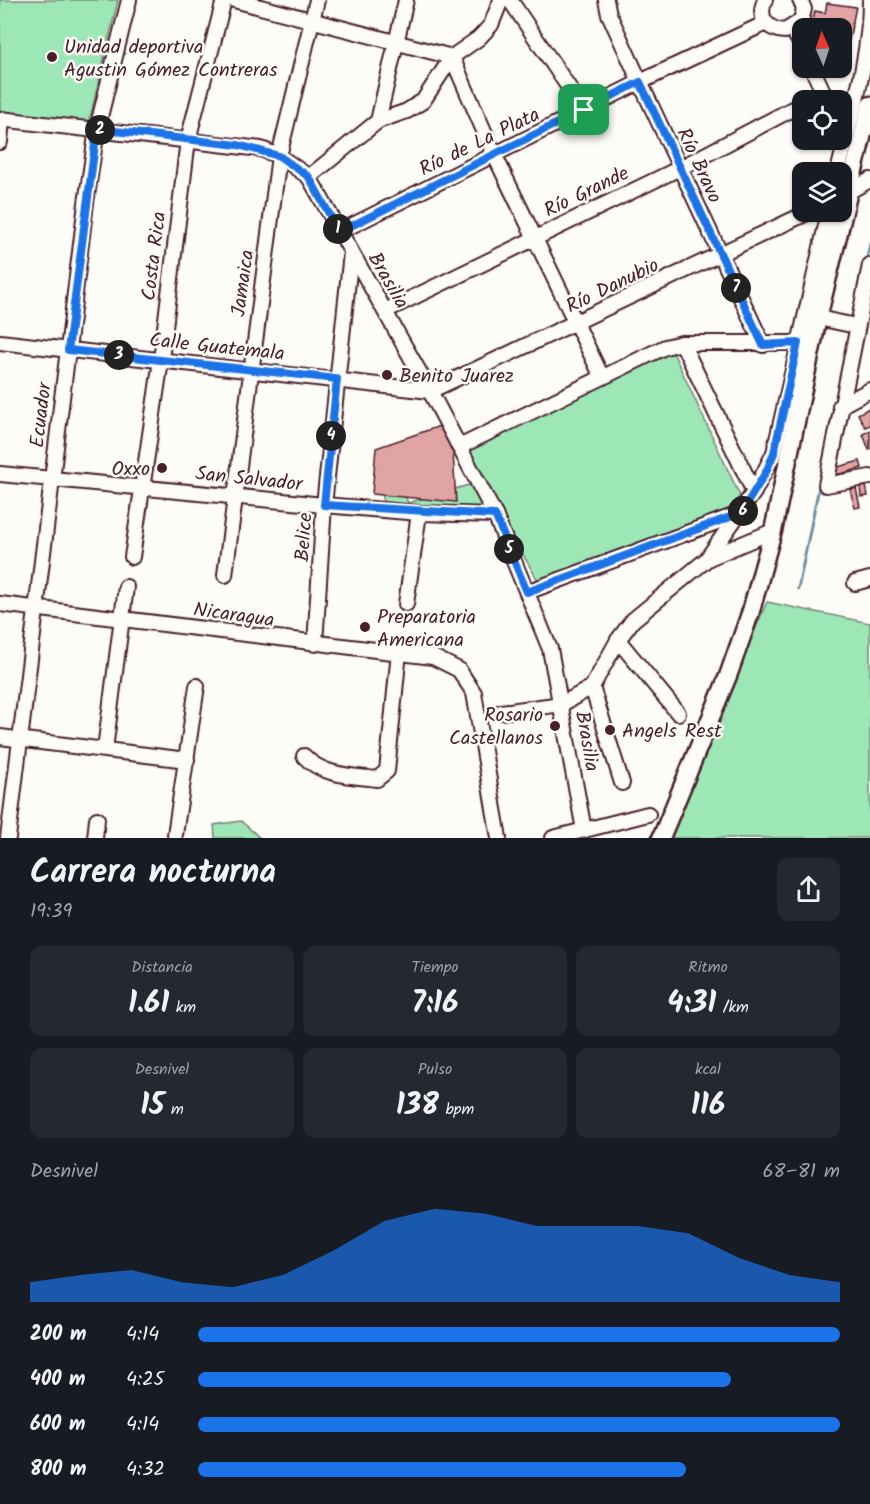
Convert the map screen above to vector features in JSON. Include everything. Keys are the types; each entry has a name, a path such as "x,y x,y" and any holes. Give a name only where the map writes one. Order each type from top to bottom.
{"main road":[{"path":"852,172 870,105"},
{"path":"661,838 728,676 751,611 773,531 840,222"}],"street":[{"name":"Ecuador","path":"8,838 97,129 129,0"},
{"name":"Costa Rica","path":"132,556 161,360 189,140 224,0"},
{"path":"234,0 397,40 452,57 494,154 602,377"},
{"name":"Jamaica","path":"225,574 279,156 317,0"},
{"path":"378,122 406,0"},
{"path":"309,177 378,122 407,111 423,100 452,57 479,38 491,25 501,0"},
{"path":"510,0 584,110"},
{"name":"Río Bravo","path":"606,0 609,14 763,345"},
{"path":"852,116 864,91 870,0"},
{"path":"761,1 766,23 778,31 792,29"},
{"path":"801,18 804,1"},
{"name":"Río de La Plata","path":"339,232 640,82 766,23"},
{"name":"Río Grande","path":"385,311 680,168 792,109"},
{"name":"Brasilia","path":"1,119 249,147 279,156 309,177 430,391 495,515 550,649 585,830"},
{"path":"0,142 1,119"},
{"path":"852,190 870,180"},
{"name":"Río Danubio","path":"430,391 792,220"},
{"path":"501,712 562,704 592,687 618,640 633,620 706,560 741,513 774,453 827,222"},
{"name":"Belice","path":"315,644 324,505 351,253"},
{"path":"870,265 867,287 851,325 826,485 870,477"},
{"path":"818,318 851,325"},
{"name":"Calle Guatemala","path":"0,342 430,391"},
{"path":"459,447 665,347 682,343 763,345 798,343"},
{"path":"682,343 754,492"},
{"path":"840,406 870,390"},
{"name":"San Salvador","path":"0,474 419,513 495,515"},
{"path":"406,604 419,513"},
{"path":"527,592 741,513"},
{"path":"706,560 773,531"},
{"path":"855,583 870,579"},
{"path":"105,749 120,618 126,587"},
{"name":"Nicaragua","path":"0,604 433,657 459,670 474,693 499,838"},
{"path":"618,640 678,713"},
{"path":"304,756 312,765 341,775 377,779 387,771 399,652"},
{"path":"175,835 197,686"},
{"path":"592,687 622,783"},
{"path":"0,737 187,760"},
{"path":"553,838 648,814"},
{"path":"95,838 97,819"}],"green space":[{"name":"Unidad deportiva Agustin Gómez Contreras","path":"0,0 118,0 91,114 86,124 0,114"},
{"path":"671,348 740,496 728,511 540,584 463,450"},
{"path":"400,481 408,503 472,484 483,506 468,512 410,509 408,505 382,504 384,483"},
{"path":"767,602 870,623 870,838 671,838 686,790"},
{"path":"241,821 260,838 215,838 214,825"}],"building":[{"path":"827,3 856,7 852,26 852,18 813,18 815,11 825,13"},
{"path":"869,408 870,425 865,427 858,414"},
{"path":"440,426 453,452 456,502 372,494 376,448"},
{"path":"870,430 870,449 869,450 863,434"},
{"path":"860,461 862,468 836,475 834,468"},
{"path":"866,486 868,496 861,497 860,487"},
{"path":"856,488 860,507 855,508 850,490"}],"waterway":[{"path":"866,262 870,244"},
{"path":"798,589 820,482"}],"place":[{"name":"Unidad deportiva Agustin Gómez Contreras","path":"52,57"},
{"name":"Benito Juarez","path":"387,375"},
{"name":"Oxxo","path":"162,468"},
{"name":"Preparatoria Americana","path":"365,627"},
{"name":"Rosario Castellanos","path":"555,726"},
{"name":"Angels Rest","path":"610,730"}],"route":[{"path":"640,82 763,345 798,343 774,453 766,472 741,513 527,592 495,515 419,513 324,505 337,379 68,350 97,129 238,145 261,149 279,156 309,177 339,232 584,110 640,82"}]}
